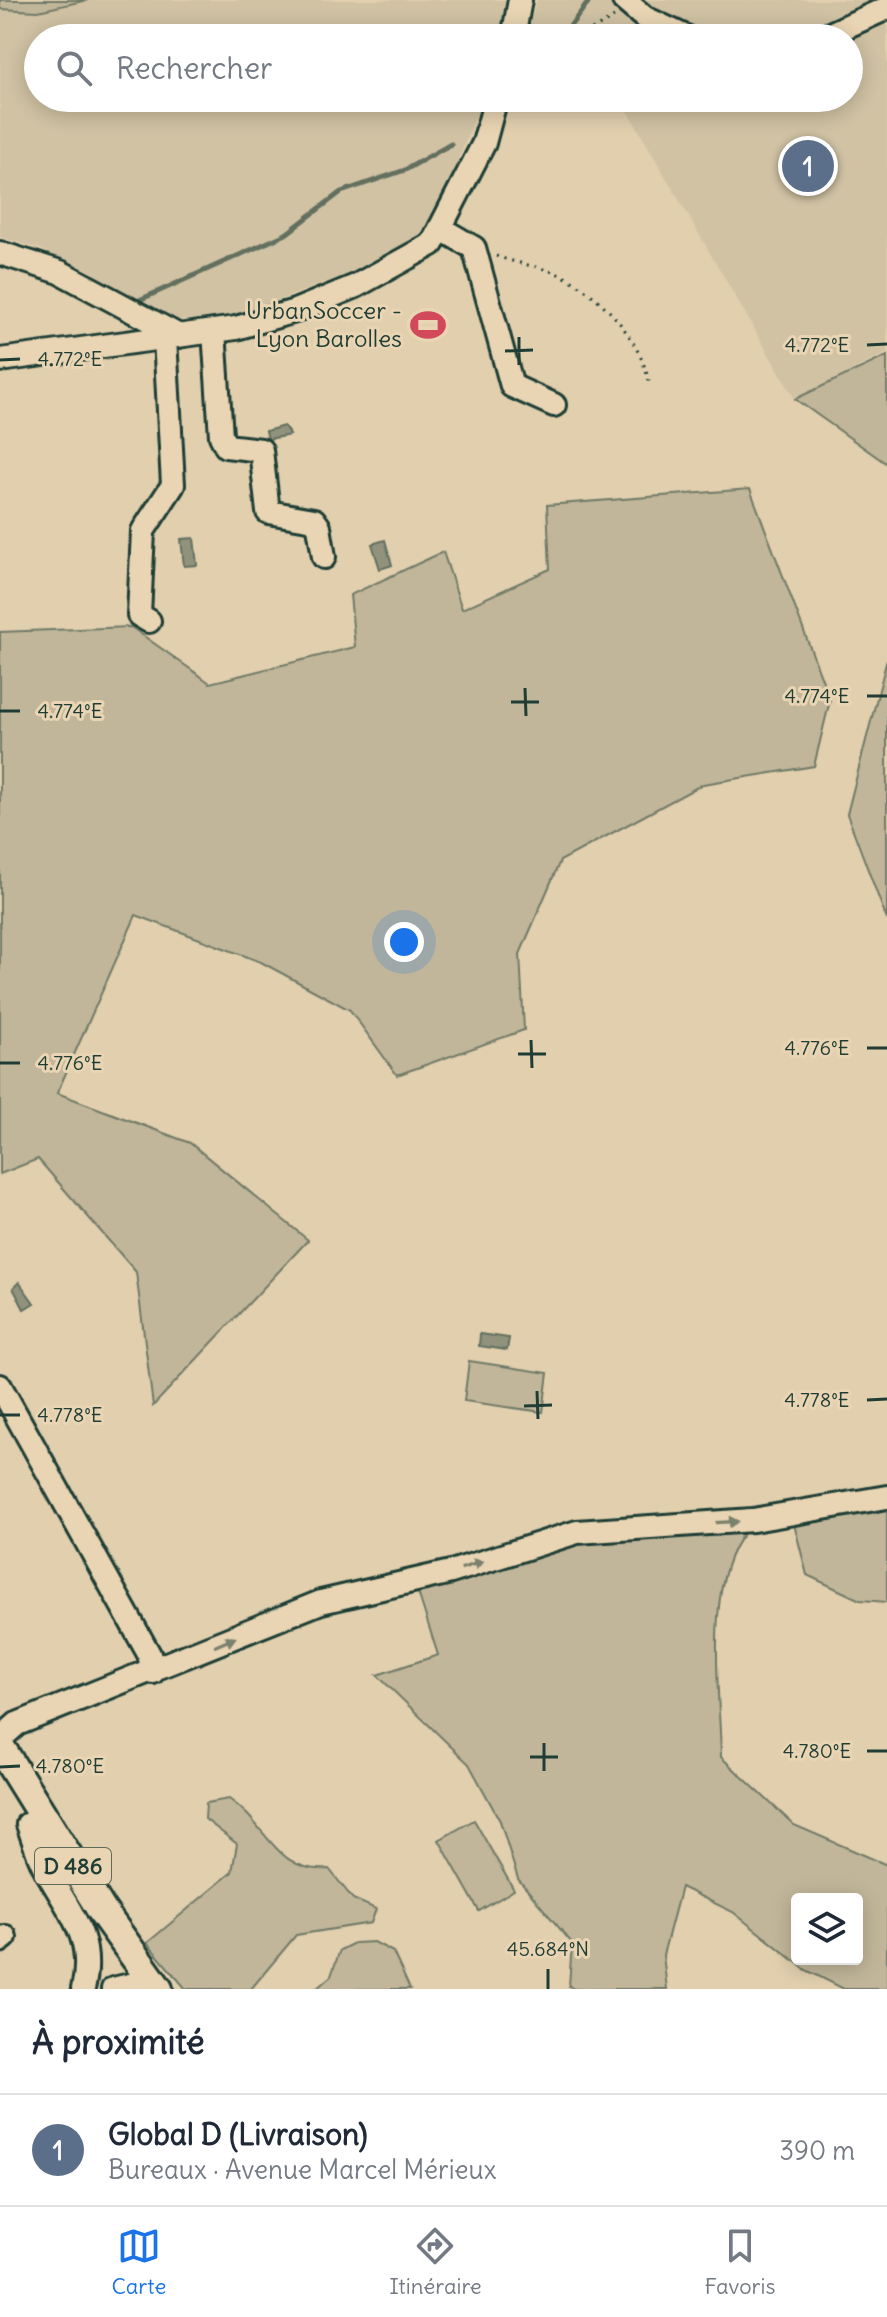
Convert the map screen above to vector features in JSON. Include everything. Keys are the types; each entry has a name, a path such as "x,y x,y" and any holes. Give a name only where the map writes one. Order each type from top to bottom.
{"main road":[{"name":"D 486","path":"0,1747 102,1911 140,1986"},
{"name":"D 486","path":"0,1772 28,1824 140,1986"}],"street":[{"path":"516,24 520,0"},
{"path":"626,1 645,18 658,24"},
{"path":"852,24 887,8"},
{"path":"0,360 214,331 295,311 356,286 432,244 484,143 492,112"},
{"path":"440,228 474,248 512,386 554,405"},
{"path":"0,253 60,272 172,337"},
{"path":"214,331 221,436 226,446 261,450 268,512 314,520 322,537 324,557"},
{"path":"149,621 139,615 143,531 173,485 172,337"},
{"path":"0,1386 149,1654 153,1672"},
{"path":"0,1739 17,1724 339,1596 451,1572 577,1532 753,1520 887,1497"},
{"path":"28,1824 42,1863 85,1943 88,1958 83,1989"}],"path":[{"path":"602,24 618,15 626,1"},
{"path":"474,248 556,273 597,298 645,359 649,383"}],"shaded area":[{"path":"0,0 514,0 508,24 24,24 24,112 477,112 446,189 422,234 361,269 231,318 174,320 41,249 0,237"},
{"path":"0,0 88,0 38,11 0,9"},
{"path":"537,0 887,0 887,353 795,399 628,112 863,112 863,24 529,24"},
{"path":"887,356 887,464 795,399"},
{"path":"284,426 290,435 268,439 266,431"},
{"path":"750,489 830,700 814,766 703,784 560,861 520,954 524,1030 397,1075 350,1010 261,962 136,915 57,1093 190,1143 308,1240 153,1406 136,1272 38,1159 0,1174 0,632 131,627 210,683 355,647 350,595 443,552 462,609 550,569 547,505"},
{"path":"194,538 197,565 184,566 181,539"},
{"path":"385,540 392,565 380,569 372,544"},
{"path":"887,659 887,920 847,814"},
{"path":"19,1282 34,1303 24,1309 13,1288"},
{"path":"480,1334 509,1338 507,1350 479,1346"},
{"path":"469,1361 548,1373 543,1412 464,1401"},
{"path":"887,1498 887,1602 860,1600 807,1575 792,1516"},
{"path":"745,1532 732,1553 723,1580 719,1609 717,1672 721,1757 794,1825 887,1865 887,1989 844,1989 800,1965 863,1965 863,1893 791,1893 791,1958 733,1912 681,1887 663,1955 667,1989 574,1989 569,1986 572,1943 518,1879 500,1821 469,1764 377,1675 438,1655 417,1589 580,1544"},
{"path":"229,1799 284,1856 296,1864 329,1869 353,1899 376,1909 371,1923 296,1935 251,1989 186,1989 147,1943 232,1872 237,1844 205,1819 206,1803"},
{"path":"474,1820 514,1890 479,1911 439,1840"},
{"path":"374,1942 393,1952 410,1989 316,1989 331,1976 340,1950 354,1943"}],"waterway":[{"path":"572,24 590,0"},
{"path":"131,300 135,302 286,234 341,192 405,170 451,144"},
{"path":"0,242 48,257"}],"place":[{"name":"Global D (Livraison)","path":"808,166"},
{"name":"UrbanSoccer - Lyon Barolles","path":"428,325"}]}
